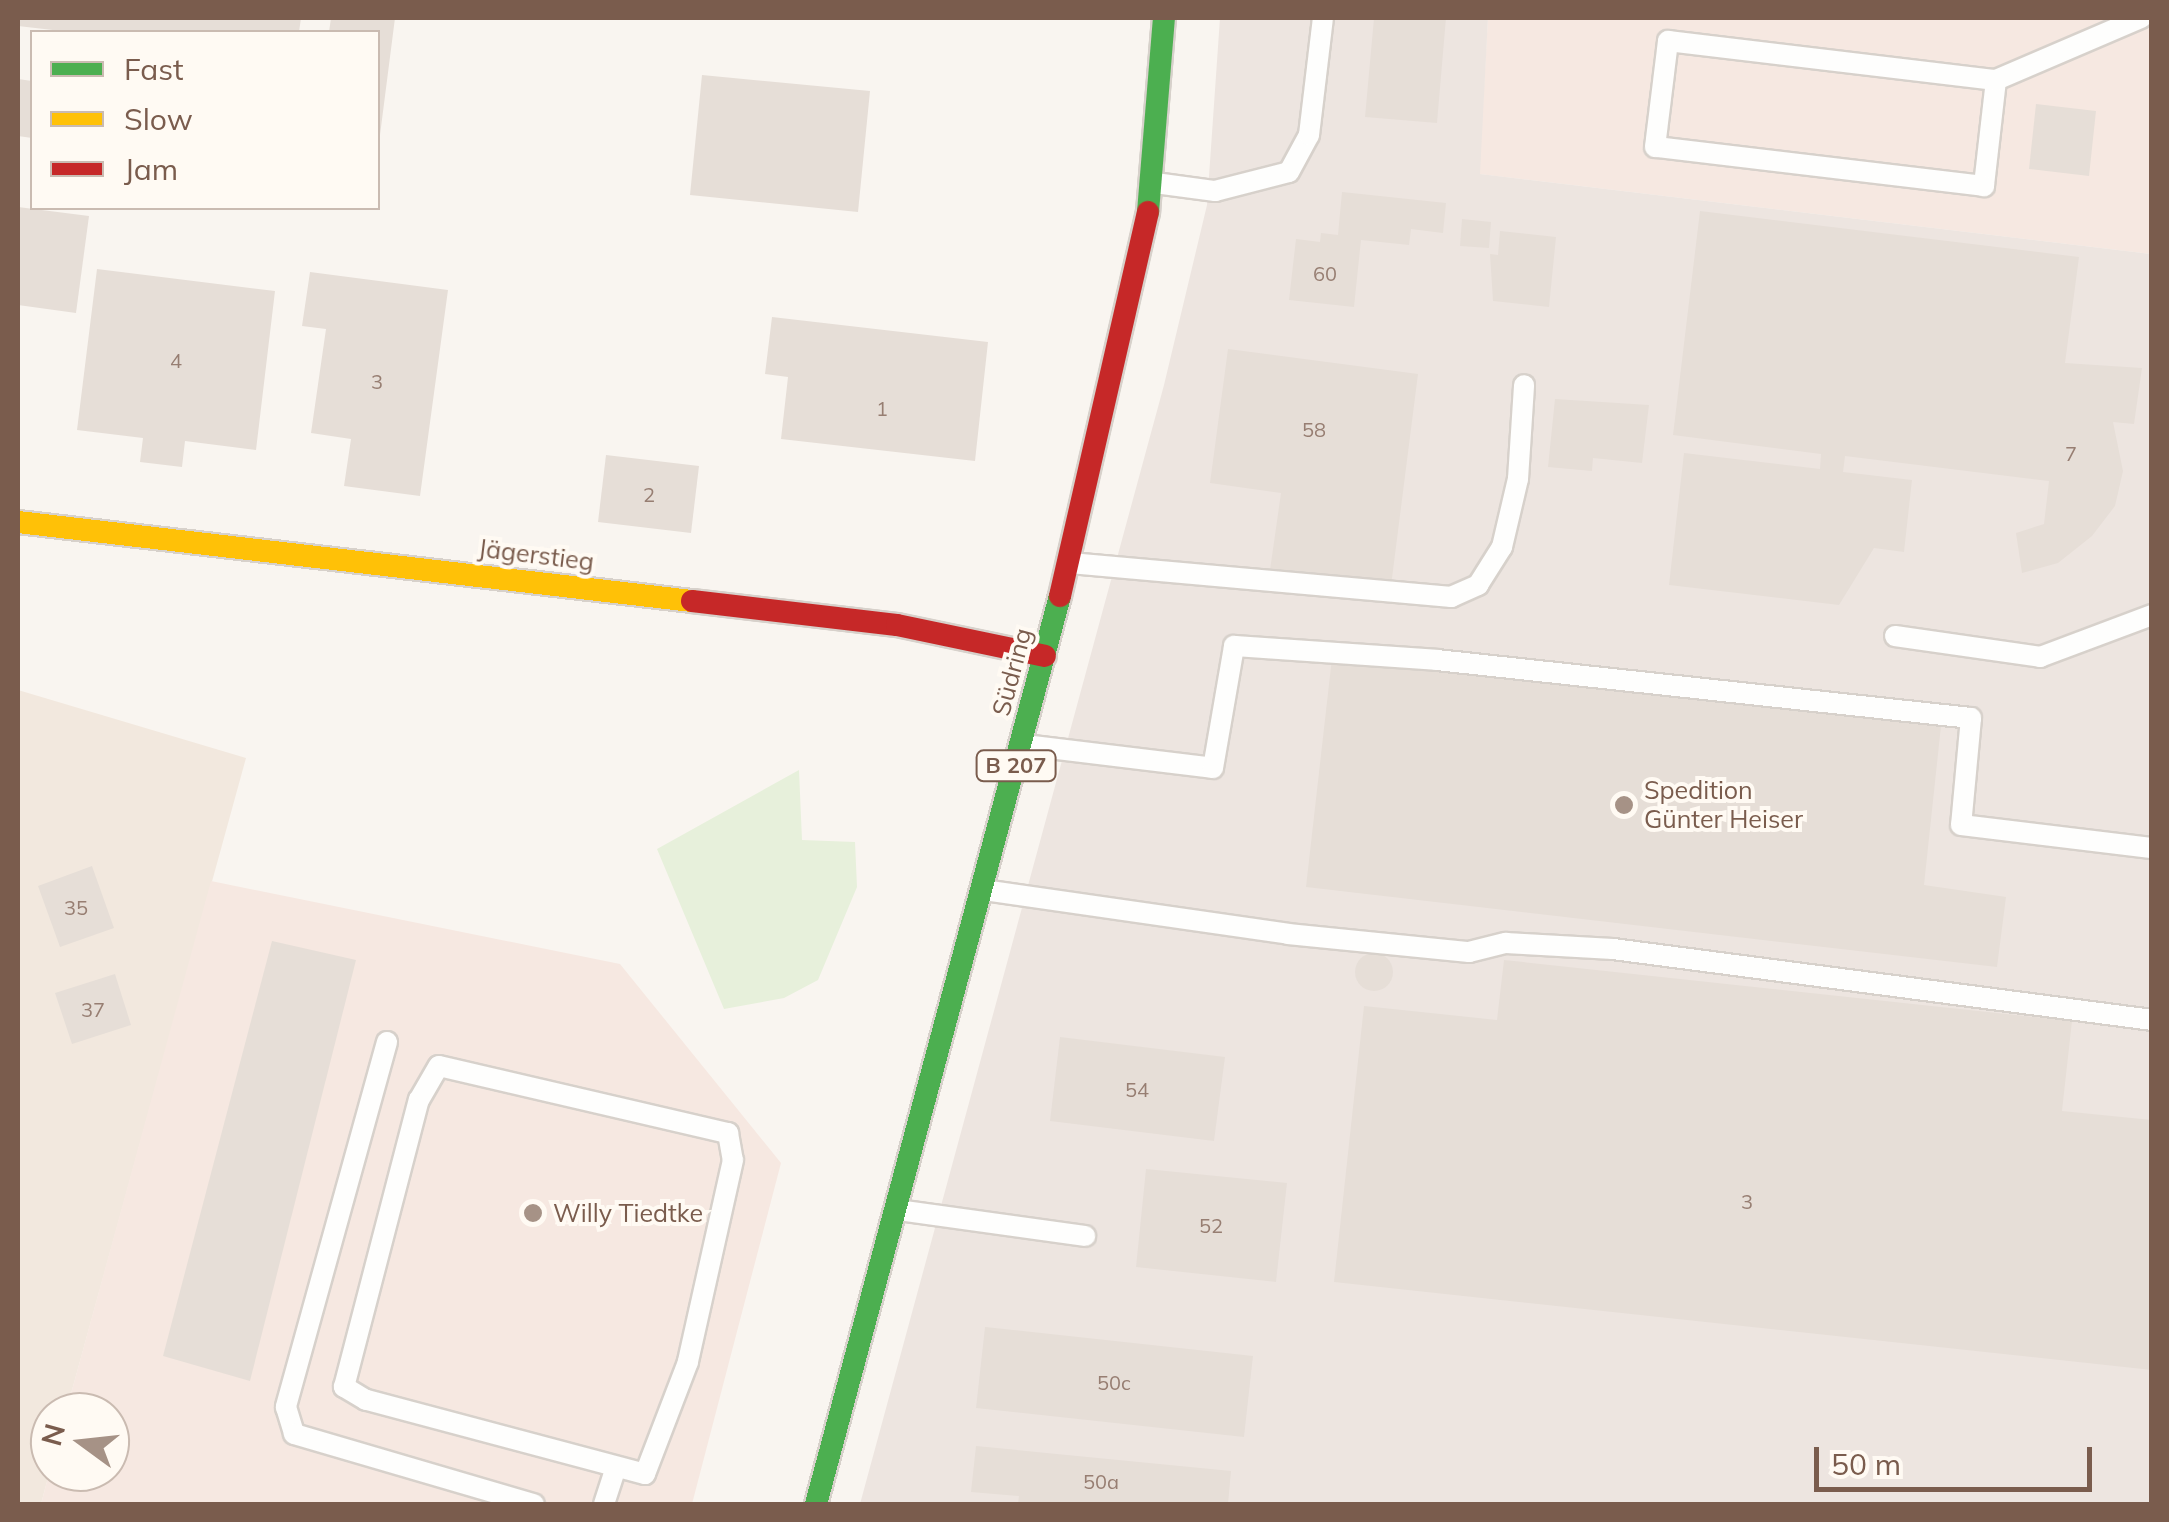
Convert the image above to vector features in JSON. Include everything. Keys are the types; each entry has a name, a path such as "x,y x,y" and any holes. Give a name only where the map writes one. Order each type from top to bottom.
{"main road":[{"name":"Südring","path":"816,1504 1068,563 1153,183 1164,18"},
{"name":"Jägerstieg","path":"18,522 897,625 1045,656"}],"lane":[{"path":"1153,183 1215,191 1289,172 1310,134 1324,18"},
{"path":"1996,80 1984,186 1655,147 1668,41 1996,80 2141,18"},
{"path":"1068,563 1451,596 1478,585 1502,547 1518,479 1524,385"},
{"path":"1895,636 2040,657 2152,615"},
{"path":"1022,745 1213,768 1234,646 1437,660 1970,718 1960,824 2152,848"},
{"path":"982,890 1288,934 1469,952 1506,943 1612,949 2152,1020"},
{"path":"387,1042 286,1406 294,1434 534,1504"},
{"path":"438,1066 728,1133 733,1160 688,1362 645,1474 616,1468 366,1400 344,1387 419,1100 438,1066"},
{"path":"896,1210 1085,1236"},
{"path":"604,1504 616,1468"}],"shaded area":[{"path":"1220,18 1488,18 1480,174 2151,254 2151,1504 860,1504 1164,385 1207,205"},
{"path":"1488,18 2150,18 2151,254 1479,174"},
{"path":"18,690 246,758 72,1392 30,1392 30,1492 44,1492 41,1504 18,1504"},
{"path":"211,881 620,964 781,1163 692,1504 41,1504 44,1492 130,1492 130,1392 71,1392"}],"green space":[{"path":"799,770 802,840 855,842 857,887 818,980 784,998 724,1009 657,849"}],"building":[{"path":"18,18 301,18 299,30 53,30 18,26"},
{"path":"331,18 395,18 380,135 380,30 329,30"},
{"path":"1374,18 1446,18 1437,123 1365,117"},
{"path":"702,75 870,91 858,212 690,195"},
{"path":"18,79 30,81 30,138 18,136"},
{"path":"2036,104 2096,111 2089,176 2029,169"},
{"path":"1342,192 1446,203 1443,233 1411,229 1409,245 1361,240 1354,307 1289,300 1296,239 1320,242 1321,233 1338,235"},
{"path":"18,207 89,216 76,313 18,305"},
{"path":"1700,211 2079,257 2065,363 2142,368 2134,424 2113,422 2123,471 2115,506 2092,536 2058,563 2022,573 2016,533 2044,524 2049,481 1845,456 1843,472 1912,480 1904,552 1874,548 1839,605 1669,585 1684,453 1820,469 1821,454 1673,435"},
{"path":"1462,219 1491,222 1489,248 1460,246"},
{"path":"1500,231 1556,237 1549,307 1493,301 1490,254 1498,255"},
{"path":"97,269 275,291 256,450 185,441 182,467 140,462 143,438 77,430"},
{"path":"310,272 448,290 420,496 344,486 351,439 311,433 326,329 302,326"},
{"path":"772,317 988,342 975,461 781,439 788,377 765,374"},
{"path":"1228,349 1418,374 1391,586 1270,570 1281,493 1210,483"},
{"path":"1555,399 1649,405 1642,463 1593,458 1592,471 1548,467"},
{"path":"606,455 699,466 691,533 598,522"},
{"name":"Spedition Günter Heiser","path":"1332,658 1941,726 1924,885 2006,897 1997,967 1306,887"},
{"path":"92,866 114,928 60,947 38,886"},
{"path":"272,941 356,960 250,1381 163,1356"},
{"path":"1374,953 1388,958 1393,972 1388,986 1374,991 1360,986 1355,972 1360,958"},
{"path":"1504,960 2072,1021 2062,1111 2152,1120 2152,1370 1334,1282 1364,1006 1497,1020"},
{"path":"115,974 131,1025 72,1044 55,993"},
{"path":"1060,1037 1225,1057 1214,1141 1050,1121"},
{"path":"1146,1169 1287,1183 1276,1282 1136,1267"},
{"path":"985,1327 1253,1356 1244,1437 976,1408"},
{"path":"976,1446 1231,1471 1228,1504 1018,1504 1019,1496 971,1492"}],"traffic: fast":[{"path":"1148,212 1164,18"},
{"path":"816,1504 1060,596"}],"traffic: slow":[{"path":"18,522 692,601"}],"traffic: jam":[{"path":"1060,596 1148,212"},
{"path":"692,601 897,625 1045,656"}],"place":[{"name":"Spedition Günter Heiser","path":"1624,805"},
{"name":"Willy Tiedtke","path":"533,1213"}]}
